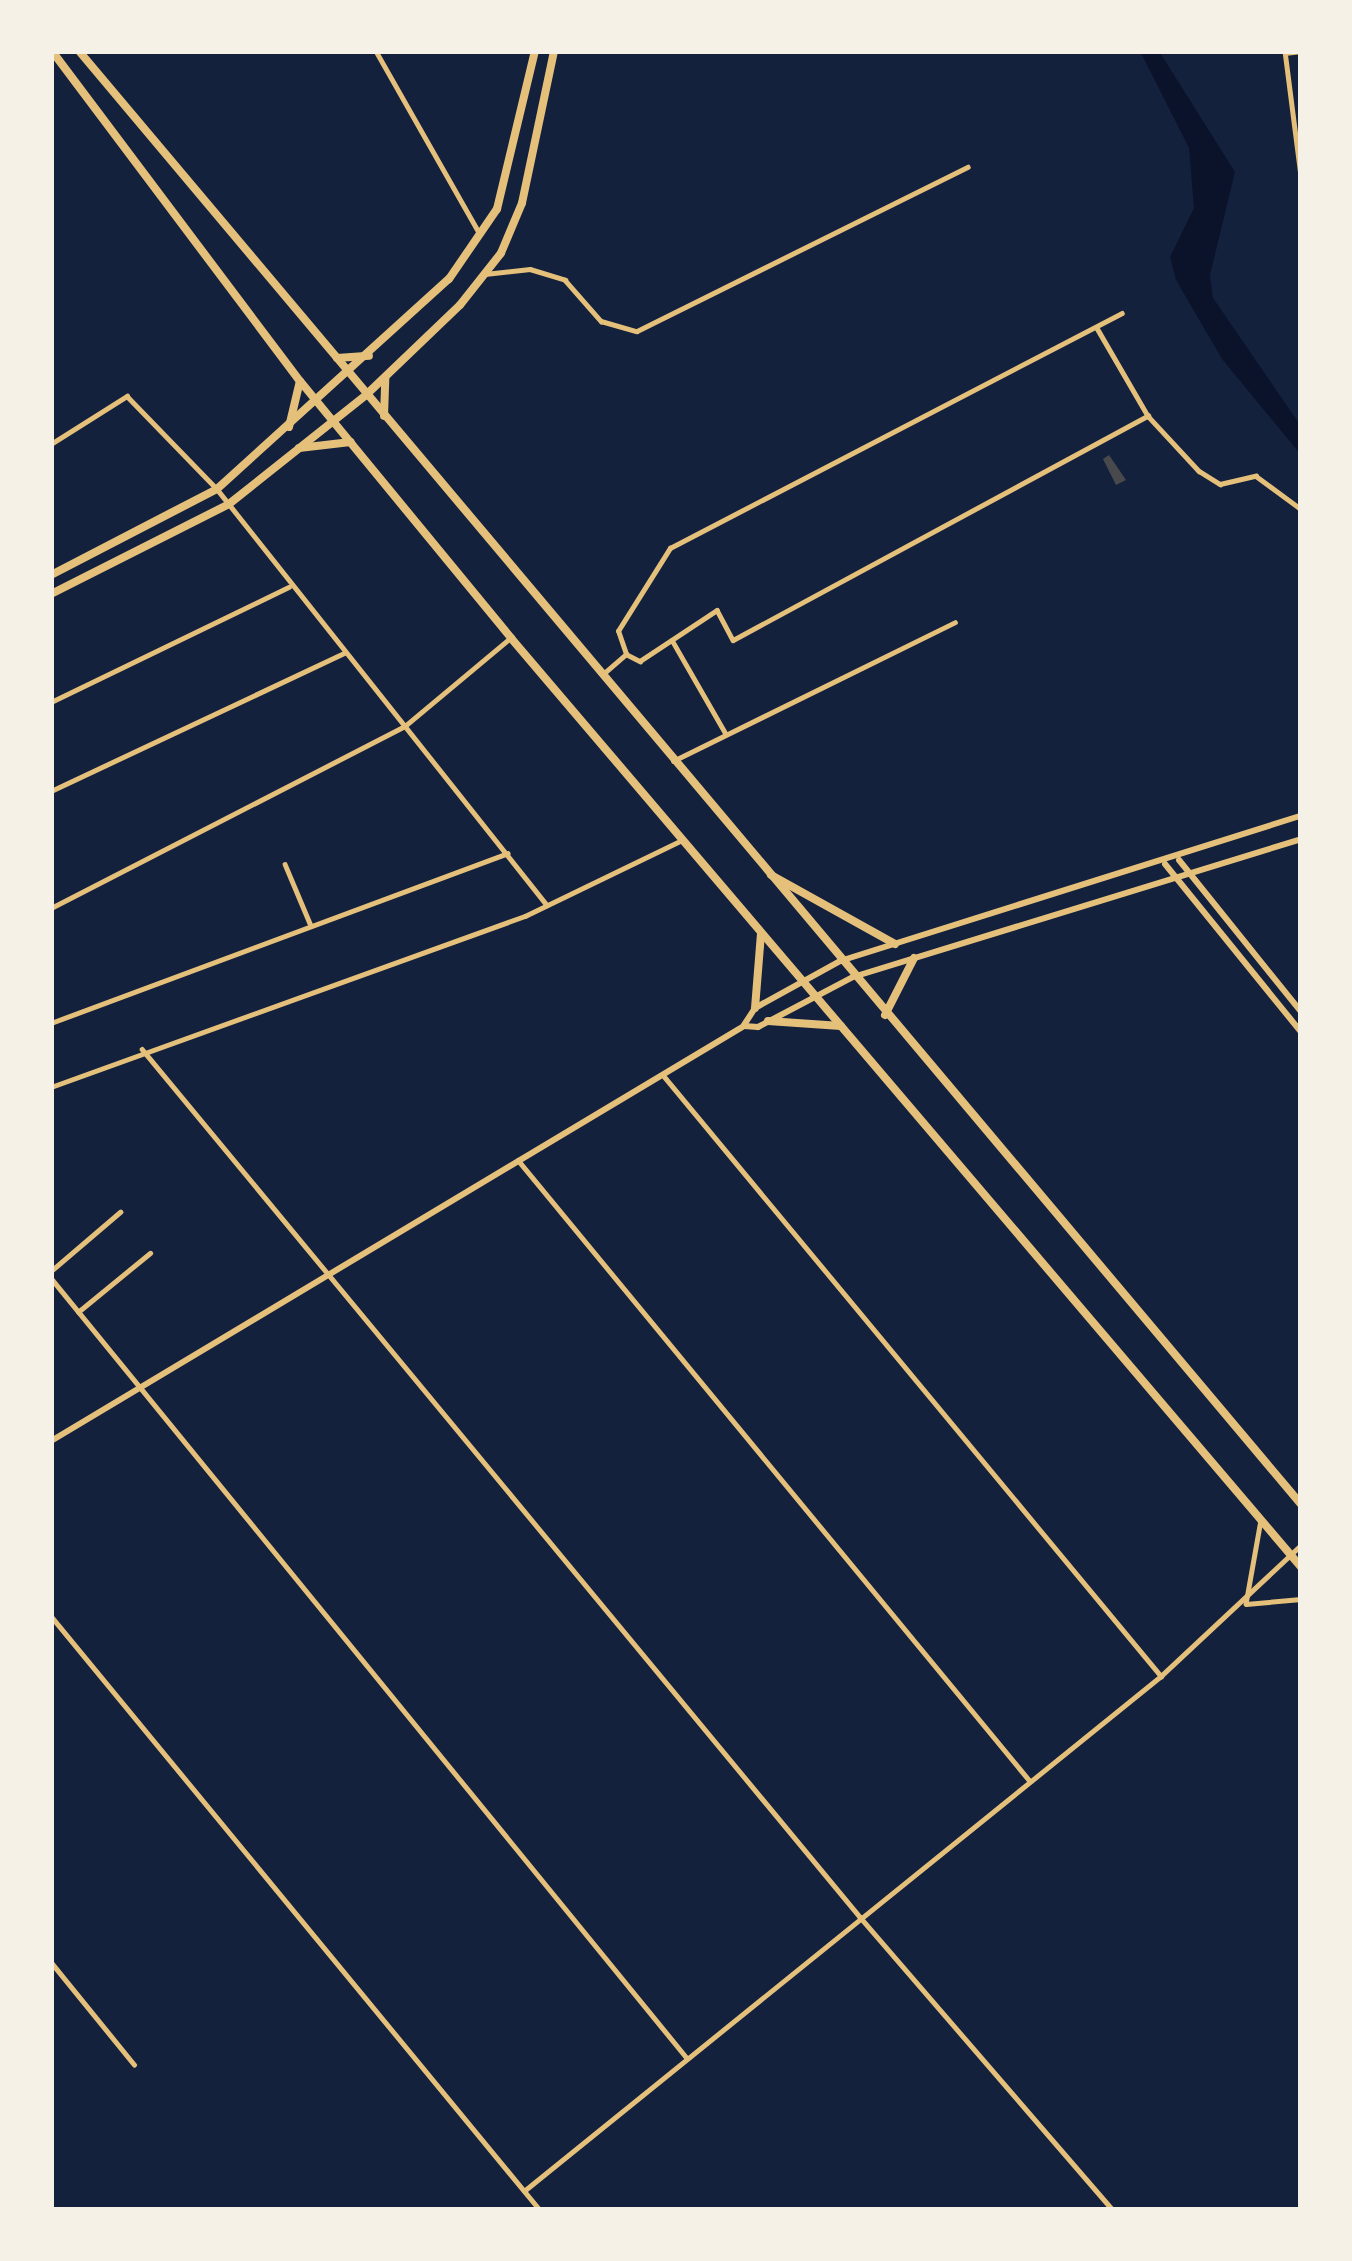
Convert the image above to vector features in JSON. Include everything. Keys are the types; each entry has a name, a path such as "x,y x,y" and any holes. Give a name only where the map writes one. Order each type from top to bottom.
{"main road":[{"path":"52,51 300,381 511,638 1301,1567"},
{"path":"80,51 885,1017 1299,1498"},
{"path":"51,575 218,489 350,376 482,236 510,165 535,51"},
{"path":"51,594 229,504 366,395 485,274 522,203 554,51"},
{"path":"330,355 348,362 369,356"},
{"path":"384,416 385,376"},
{"path":"289,429 300,381"},
{"path":"297,448 351,442"},
{"path":"760,868 895,944"},
{"path":"755,1008 761,933"},
{"path":"885,1017 914,958"},
{"path":"768,1022 842,1027"}],"street":[{"path":"376,51 482,236"},
{"path":"1301,51 1285,52 1301,176"},
{"path":"1291,115 1301,113"},
{"path":"485,274 530,268 565,280 601,321 638,331 968,167"},
{"path":"1122,313 670,548 618,631 626,654 640,661 717,610 733,640 1148,416"},
{"path":"1097,328 1148,416 1208,480 1256,476 1301,509"},
{"path":"51,444 127,396 218,489 547,905"},
{"path":"51,702 292,586"},
{"path":"674,761 955,622"},
{"path":"51,908 405,726 511,638"},
{"path":"672,640 727,735"},
{"path":"51,791 345,652"},
{"path":"602,675 626,654"},
{"path":"744,1026 755,1008 840,961 1180,860 1301,816"},
{"path":"51,1441 744,1026 768,1022 853,977 1301,838"},
{"path":"51,1087 142,1049 547,905 682,840"},
{"path":"51,1023 508,853"},
{"path":"1180,860 1301,1012"},
{"path":"286,864 311,926"},
{"path":"1165,864 1301,1032"},
{"path":"142,1049 860,1917 1113,2210"},
{"path":"662,1074 1161,1676"},
{"path":"518,1160 1032,1783"},
{"path":"120,1212 51,1275 687,2058"},
{"path":"78,1312 151,1253"},
{"path":"1246,1604 1261,1515"},
{"path":"524,2191 1161,1676 1246,1604 1301,1545"},
{"path":"1246,1604 1301,1599"},
{"path":"51,1616 540,2210"},
{"path":"51,1962 134,2063"}],"water":[{"path":"1140,51 1159,51 1235,172 1210,275 1213,298 1301,426 1301,455 1222,359 1176,280 1170,257 1194,208 1189,148"}],"building":[{"path":"1109,455 1126,480 1116,485 1103,459"}]}
